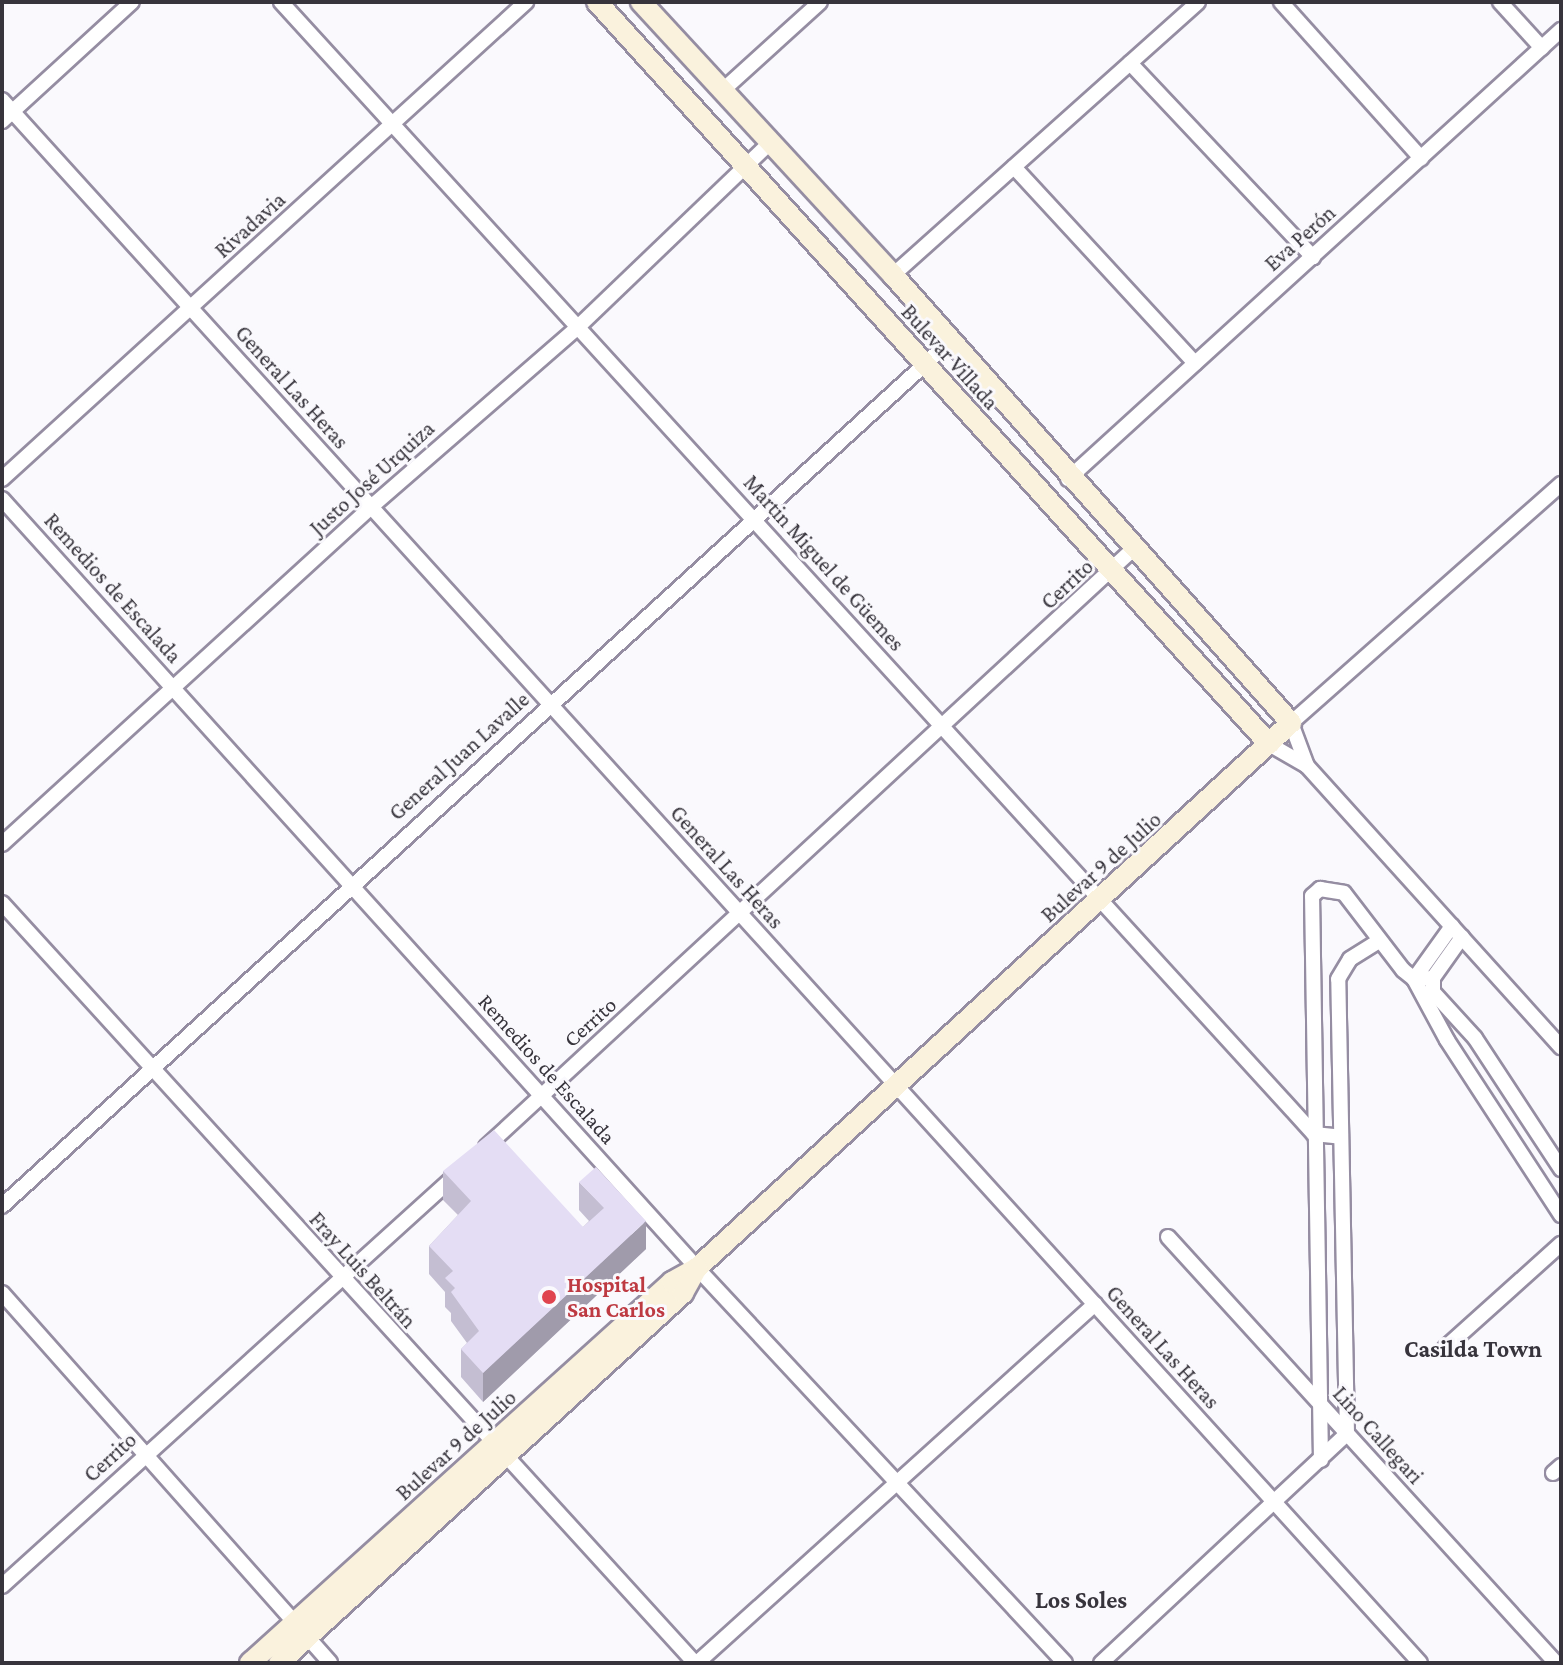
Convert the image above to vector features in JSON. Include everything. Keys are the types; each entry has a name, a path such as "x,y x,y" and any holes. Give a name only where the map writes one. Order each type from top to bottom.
{"main road":[{"name":"Bulevar Villada","path":"597,2 1269,744"},
{"name":"Bulevar Villada","path":"641,2 893,275 948,343 1068,479 1291,723"},
{"name":"Bulevar 9 de Julio","path":"250,1663 301,1631 497,1452 683,1293 697,1268 898,1087 1291,723"},
{"name":"Bulevar 9 de Julio","path":"279,1663 301,1631"}],"street":[{"path":"7,116 132,2"},
{"name":"Martin Miguel de Güemes","path":"281,2 393,127 580,325 1314,1134"},
{"name":"Rivadavia","path":"2,479 393,127 526,2"},
{"path":"722,91 820,2"},
{"path":"893,275 1198,2"},
{"path":"1281,2 1421,158"},
{"path":"1500,2 1542,48"},
{"name":"Eva Perón","path":"1068,479 1561,30"},
{"path":"1130,63 1313,257"},
{"name":"General Las Heras","path":"2,100 7,116 190,309 371,507 1420,1663"},
{"name":"Justo José Urquiza","path":"2,844 371,507 580,325 749,167 769,144"},
{"path":"1014,167 1195,363"},
{"name":"General Juan Lavalle","path":"2,1206 350,884 948,343"},
{"name":"Bulevar 9 de Julio","path":"1291,723 1561,484"},
{"name":"Remedios de Escalada","path":"2,499 697,1268 1065,1663"},
{"name":"Cerrito","path":"2,1586 742,915 1111,573 1132,550"},
{"path":"1291,723 1307,766"},
{"path":"1269,744 1307,766 1561,1047"},
{"path":"1321,1460 1312,896 1320,889 1344,893 1379,941 1414,979 1447,1040 1561,1215"},
{"name":"Fray Luis Beltrán","path":"2,903 497,1452 696,1663"},
{"path":"1457,932 1433,978 1437,1000 1475,1038 1561,1169"},
{"path":"1414,979 1457,932"},
{"path":"1101,1663 1276,1504 1347,1434 1338,979 1350,959 1379,941"},
{"path":"1414,979 1433,978"},
{"path":"1314,1134 1341,1137"},
{"name":"Lino Callegari","path":"1168,1237 1556,1663"},
{"path":"1445,1348 1561,1244"},
{"path":"2,1293 330,1663"},
{"path":"696,1663 1095,1304"}],"building":[{"path":"494,1130 583,1227 604,1208 579,1182 596,1167 646,1221 483,1373 461,1349 479,1331 451,1292 455,1288 445,1278 453,1271 429,1246 471,1201 443,1171"}],"place":[{"name":"Hospital San Carlos","path":"549,1297"}],"district":[{"name":"Casilda Town","path":"1473,1349"},
{"name":"Los Soles","path":"1081,1600"}]}
